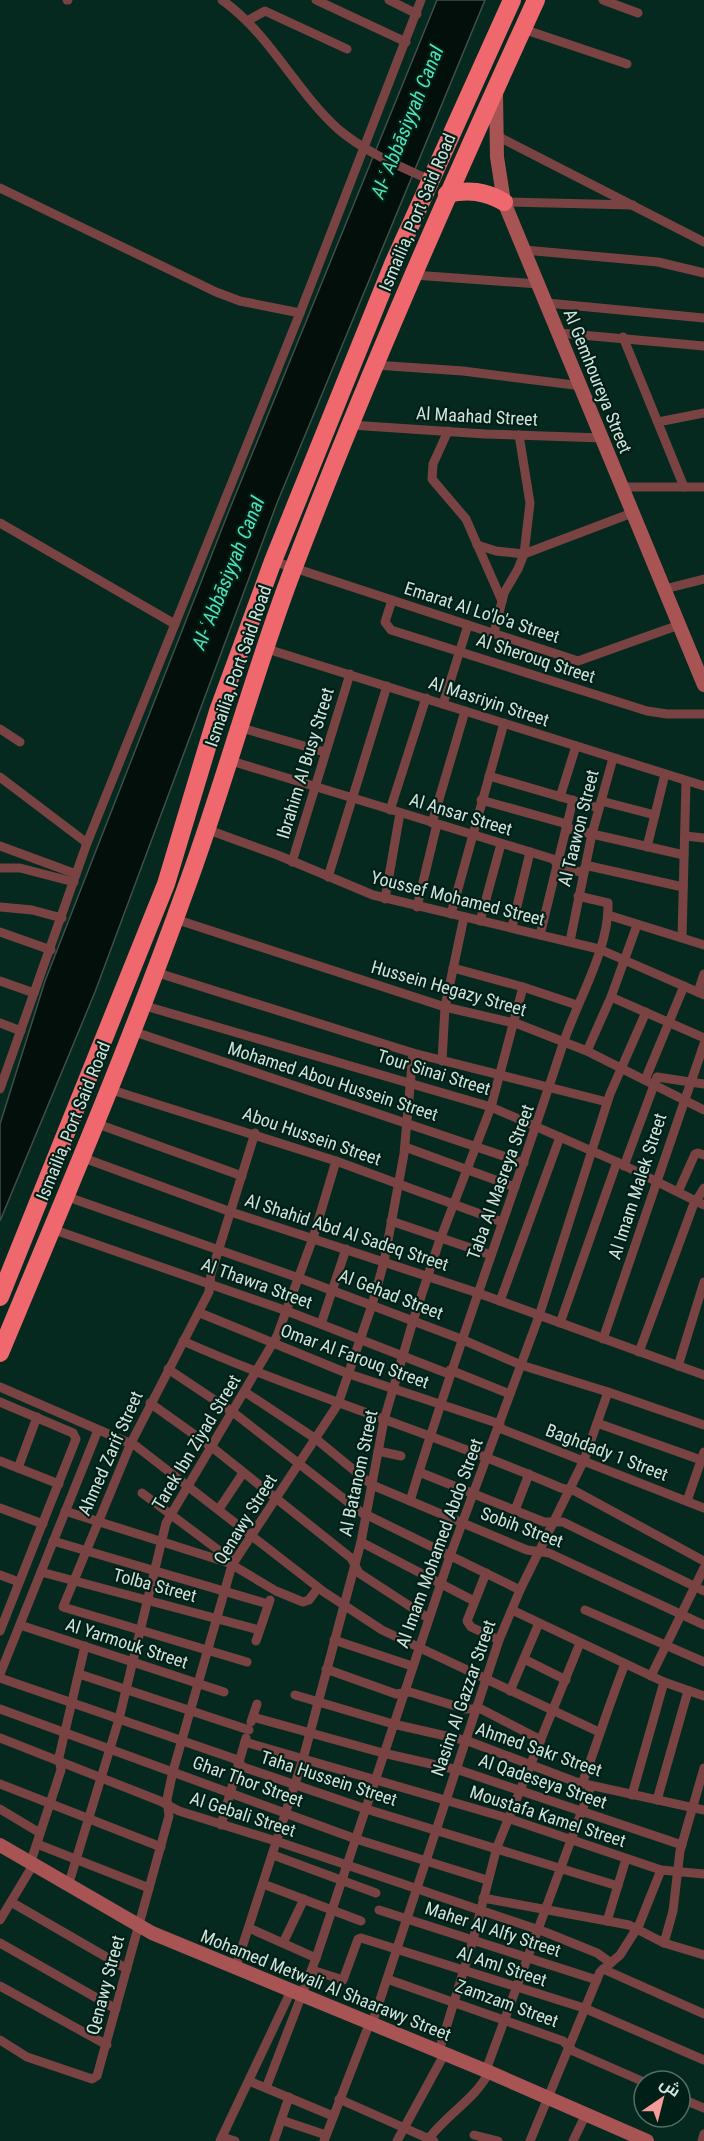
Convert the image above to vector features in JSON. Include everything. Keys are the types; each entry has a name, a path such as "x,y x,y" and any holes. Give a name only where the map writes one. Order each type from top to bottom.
{"highway":[{"name":"Ismailia, Port Said Road","path":"0,1297 166,884 221,703 273,561 429,180 512,0"},
{"name":"Ismailia, Port Said Road","path":"0,1353 97,1118 175,919 264,648 293,568 447,194 537,0"},
{"path":"447,194 470,190 482,192 504,202"},
{"path":"90,1071 96,1081 110,1085"},
{"path":"77,1103 85,1101 93,1103 97,1118"}],"street":[{"path":"222,0 247,21 325,115 368,151 429,180"},
{"path":"316,0 406,42"},
{"path":"389,0 417,14"},
{"path":"0,1089 5,1061 21,1030 87,843 173,623 368,151 421,0"},
{"path":"603,0 638,13"},
{"path":"247,21 265,11 347,49"},
{"path":"523,29 627,64"},
{"name":"Al Gemhoureya Street","path":"497,83 495,135 504,202 582,386 632,513 680,625 698,658 704,685"},
{"path":"495,135 704,242"},
{"path":"0,188 223,294 240,301 300,313"},
{"path":"504,202 635,205"},
{"path":"525,250 658,262 704,273"},
{"path":"414,275 538,284"},
{"path":"547,303 704,318"},
{"path":"559,333 704,346"},
{"path":"623,337 684,487"},
{"path":"375,365 463,371 582,386"},
{"path":"658,422 704,413"},
{"name":"Al Maahad Street","path":"351,425 602,438"},
{"path":"448,431 433,464 432,479 462,513 502,601"},
{"path":"494,633 502,601 524,554 530,503 519,435"},
{"path":"622,487 704,487"},
{"path":"477,545 496,551 524,554 632,513"},
{"path":"0,523 173,623"},
{"name":"Emarat Al Lo'lo'a Street","path":"273,561 582,661 680,625"},
{"path":"665,589 704,579"},
{"name":"Al Sherouq Street","path":"392,600 386,622 388,627 647,711 668,714 704,714"},
{"path":"443,704 468,625"},
{"name":"Al Masriyin Street","path":"264,648 704,786"},
{"name":"Ibrahim Al Busy Street","path":"292,862 351,674"},
{"path":"328,877 387,686"},
{"path":"384,899 395,812 426,698"},
{"path":"417,907 434,824 465,711"},
{"path":"451,914 471,835 504,723"},
{"path":"238,727 325,752"},
{"path":"0,729 20,741"},
{"path":"560,797 576,746"},
{"name":"Al Taawon Street","path":"570,941 592,834 613,758"},
{"name":"Al Ansar Street","path":"228,760 555,860 560,867 580,872 589,866 683,887"},
{"path":"647,847 665,774"},
{"path":"489,776 560,797 655,815"},
{"path":"0,777 87,843"},
{"path":"682,938 687,781"},
{"path":"481,800 592,834 684,855"},
{"path":"540,935 573,800"},
{"name":"Youssef Mohamed Street","path":"206,829 384,899 599,949 701,993"},
{"path":"685,836 704,838"},
{"path":"480,921 501,843"},
{"path":"0,846 75,878"},
{"path":"512,927 530,852"},
{"path":"0,868 20,868 75,878"},
{"path":"578,896 607,902 608,915 704,945"},
{"path":"0,907 32,910 62,918"},
{"name":"Taba Al Masreya Street","path":"410,1501 439,1404 538,1126 564,1042 599,949 608,915"},
{"path":"441,1061 445,1007 464,917"},
{"name":"Hussein Hegazy Street","path":"175,919 445,1007 511,1022 587,1051 704,1110"},
{"path":"587,1051 611,997 637,925"},
{"path":"0,932 51,950"},
{"path":"453,968 523,987 577,1005"},
{"path":"155,972 413,1053 608,1102"},
{"path":"701,993 704,974"},
{"path":"0,981 34,993"},
{"path":"560,1323 684,986"},
{"name":"Al Batanom Street","path":"235,1969 303,1759 361,1542 384,1419 427,1276 490,1107 511,1022 523,987"},
{"path":"611,997 704,1038"},
{"name":"Tour Sinai Street","path":"142,1005 410,1081 490,1107 538,1126 700,1203"},
{"name":"Al Imam Mohamed Abdo Street","path":"266,2088 297,1994 312,1970 428,1618 539,1316 608,1102 646,1012"},
{"path":"0,1023 21,1030"},
{"name":"Mohamed Abou Hussein Street","path":"132,1031 524,1163"},
{"name":"Al Imam Malek Street","path":"603,1339 704,1044"},
{"name":"Qenawy Street","path":"0,2040 27,2057 95,2079 107,2045 170,1816 167,1799 173,1771 233,1563 338,1404 372,1305 384,1262 405,1147 413,1053"},
{"path":"649,1082 660,1076 704,1084"},
{"name":"Abou Hussein Street","path":"110,1085 336,1161 502,1222"},
{"path":"97,1118 242,1176"},
{"name":"Ahmed Zarif Street","path":"247,1662 64,1609 73,1580 131,1443 168,1369 200,1313 255,1133"},
{"path":"500,1301 560,1137"},
{"path":"405,1147 515,1187"},
{"path":"678,1192 695,1154 698,1152 704,1155"},
{"name":"Al Shahid Abd Al Sadeq Street","path":"81,1157 231,1212 478,1293 704,1375"},
{"name":"Tarek Ibn Ziyad Street","path":"68,1886 119,1719 161,1543 170,1515 234,1413 272,1344 287,1311 313,1238 336,1161"},
{"path":"639,1352 693,1206 700,1203 704,1188"},
{"name":"Al Gehad Street","path":"65,1196 219,1248 461,1339 521,1365 704,1425"},
{"path":"391,1221 491,1255"},
{"name":"Al Thawra Street","path":"52,1229 210,1283 510,1394"},
{"path":"321,1324 346,1250"},
{"path":"678,1366 704,1282"},
{"name":"Omar Al Farouq Street","path":"200,1313 349,1374 499,1426"},
{"path":"183,1341 256,1373 338,1404 429,1434 570,1490 704,1561"},
{"path":"168,1369 234,1413 367,1516 520,1590"},
{"path":"0,1387 131,1443 343,1606 418,1648 599,1732"},
{"name":"Sobih Street","path":"245,1392 316,1439 372,1485 538,1552 549,1553 680,1616 704,1625"},
{"name":"Nasim Al Gazzar Street","path":"325,2138 387,1979 499,1640 520,1590 584,1460 608,1392"},
{"path":"0,1402 76,1436 76,1442 0,1630"},
{"path":"150,1403 213,1448 351,1558 359,1573 428,1618"},
{"path":"18,1468 37,1417"},
{"path":"597,1423 703,1456 687,1501"},
{"name":"Baghdady 1 Street","path":"499,1426 704,1508"},
{"path":"0,1676 98,1430"},
{"path":"378,1451 401,1456"},
{"path":"0,1461 59,1484"},
{"path":"419,1472 544,1522 563,1522 699,1590"},
{"path":"219,1509 243,1473"},
{"path":"515,1510 529,1474"},
{"path":"141,1493 233,1563 273,1589 306,1602 318,1588"},
{"path":"0,1509 43,1524"},
{"path":"65,1511 161,1543 233,1563"},
{"path":"53,1541 268,1604"},
{"path":"361,1542 474,1601"},
{"path":"651,1676 680,1616 699,1590 704,1568"},
{"name":"Tolba Street","path":"41,1572 259,1630"},
{"path":"486,1573 467,1617 468,1624 499,1640"},
{"path":"0,1575 20,1582"},
{"path":"256,1641 273,1589"},
{"path":"512,1610 664,1682 704,1696"},
{"path":"585,1610 665,1647 704,1662"},
{"path":"510,1691 539,1623"},
{"name":"Al Yarmouk Street","path":"20,1625 224,1692"},
{"path":"334,1640 412,1666"},
{"path":"397,2141 442,2052 497,1847 580,1643"},
{"path":"0,1920 32,1864 61,1770 66,1732 85,1646"},
{"path":"524,1659 566,1680"},
{"path":"339,2099 430,2140 449,2113 476,2091 488,2071 582,1812 599,1732 625,1664"},
{"path":"326,1669 396,1694 410,1692 465,1709 484,1710 541,1740"},
{"path":"79,1674 190,1713 249,1730"},
{"name":"Taha Hussein Street","path":"0,1676 73,1704 182,1741 239,1763 243,1767 295,1785 618,1886"},
{"path":"632,1795 664,1682"},
{"path":"657,1800 688,1691"},
{"name":"Ahmed Sakr Street","path":"295,1695 393,1724 465,1741 586,1785 704,1810"},
{"path":"221,1825 257,1704"},
{"name":"Ghar Thor Street","path":"0,1708 356,1839 487,1880"},
{"name":"Al Qadeseya Street","path":"253,1717 309,1734 455,1770 682,1845"},
{"name":"Al Gebali Street","path":"0,1738 221,1825 539,1930 597,1953 607,1966"},
{"name":"Moustafa Kamel Street","path":"245,1742 507,1818 661,1870 704,1874"},
{"path":"664,1943 673,1911 682,1845 703,1774"},
{"path":"0,1784 160,1847"},
{"path":"0,1809 40,1833"},
{"path":"37,1844 149,1888"},
{"name":"Mohamed Metwali Al Shaarawy Street","path":"0,1845 138,1926 235,1969 488,2071 638,2139"},
{"path":"273,1855 376,1893"},
{"path":"607,1921 626,1859"},
{"path":"530,2141 597,1980 607,1966 620,1955 636,1929 661,1870"},
{"path":"263,1884 361,1921"},
{"path":"483,1898 607,1921 636,1929 664,1943 704,1955"},
{"path":"283,1943 304,1899"},
{"path":"11,1902 127,1969"},
{"name":"Maher Al Alfy Street","path":"379,1910 597,1980"},
{"path":"249,1928 316,1958"},
{"name":"Al Aml Street","path":"312,1970 343,1980 360,1938 584,2008 704,2060"},
{"path":"0,1943 116,2008"},
{"path":"607,1966 704,2014"},
{"name":"Zamzam Street","path":"387,1979 563,2041 569,2047 632,2076"},
{"path":"0,1986 107,2045"},
{"path":"236,2141 221,2139 249,2081 297,1994"},
{"path":"249,2081 333,2116"},
{"path":"274,2141 289,2097"},
{"path":"573,2141 586,2114"},
{"path":"281,2120 325,2138"},
{"path":"474,2134 498,2141"},
{"path":"702,2141 704,2134"}],"water":[{"name":"Al-ʿAbbāsiyyah Canal","path":"437,0 485,0 277,503 95,992 0,1221 0,1124 45,981 228,513"}]}
